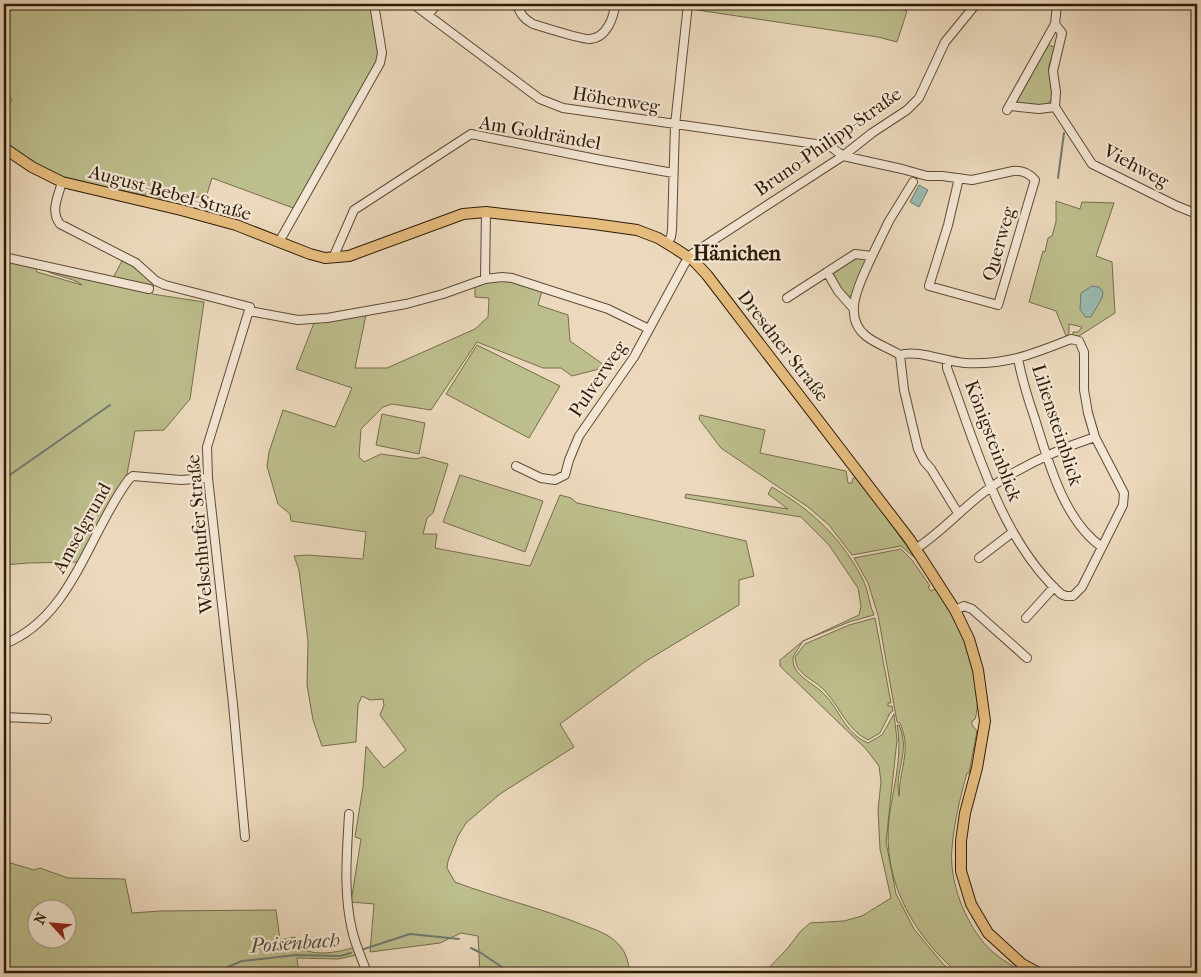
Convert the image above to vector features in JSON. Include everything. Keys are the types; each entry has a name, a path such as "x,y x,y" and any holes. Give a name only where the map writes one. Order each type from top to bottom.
{"main road":[{"name":"August-Bebel-Straße","path":"4,148 32,168 62,182 190,212 236,225 310,254 333,258"},
{"name":"Dresdner Straße","path":"333,258 349,256 463,214 486,212 624,228 647,234 667,243 689,258 708,275 917,548 955,610 968,639 978,670 984,721 977,768 965,813 961,841 961,871 971,904 988,933 1022,964 1039,973"}],"street":[{"path":"280,242 380,63 382,53 374,10 376,4"},
{"name":"Höhenweg","path":"413,4 540,99 551,105 675,125 830,146 843,156"},
{"path":"428,15 437,4"},
{"path":"517,4 525,19 533,24 589,40 599,36 608,27 616,4"},
{"path":"667,243 671,237 672,230 675,125 688,4"},
{"name":"Bruno-Philipp-Straße","path":"689,258 843,156 872,133 907,110 919,98 945,42 976,4"},
{"path":"1055,24 1062,33 1053,71 1056,92 1055,107 1039,109 1008,108 1055,24 1057,4"},
{"name":"Viehweg","path":"1055,107 1092,164 1197,214"},
{"name":"Am Goldrändel","path":"333,258 354,210 471,134 673,173"},
{"name":"Querweg","path":"843,156 927,176 942,176 959,178 972,180 1018,170 1030,174 1035,180 998,305 929,286 948,225 959,178"},
{"path":"62,182 54,211 60,224 136,263 156,281 250,307 249,310 298,320 327,318 406,304 468,286 485,279 502,277 512,278 578,299 614,312 648,329"},
{"path":"853,308 872,256 913,182"},
{"path":"485,279 486,212"},
{"path":"787,298 855,254 872,256"},
{"path":"4,257 150,289"},
{"name":"Pulverweg","path":"516,466 541,478 555,480 565,475 579,436 623,373 689,258"},
{"path":"828,272 838,291 853,308 858,327 866,336 900,355 907,353 917,354 947,361 967,363 994,362 1018,359 1071,339 1076,339 1079,342 1084,352 1084,390 1088,413 1095,437 1124,493 1123,505 1078,593 1073,596 1066,596 1054,587 1026,618"},
{"name":"Welschhufer Straße","path":"245,837 233,704 208,478 208,447 249,310"},
{"path":"900,355 904,390 918,449 924,460 932,468 958,513"},
{"name":"Liliensteinblick","path":"1018,359 1021,375 1046,457 1059,489 1071,511 1095,543 1102,547"},
{"name":"Königsteinblick","path":"947,361 947,368 991,487 1013,532 1027,554 1054,587"},
{"path":"917,548 991,487 1030,464 1095,437"},
{"name":"Amselgrund","path":"4,644 15,640 29,630 52,608 67,587 129,478 133,476 181,480 208,478"},
{"path":"979,558 1013,532"},
{"path":"955,610 964,606 972,610 1028,658"},
{"path":"4,717 47,719"},
{"path":"349,814 348,903 352,929 367,973"}],"green space":[{"path":"4,4 374,4 380,55 296,209 212,178 207,194 182,202 108,188 63,177 42,167 4,142 4,113 12,100 4,94"},
{"path":"698,4 887,4 907,11 897,42 878,37 697,10"},
{"path":"1047,44 1056,48 1049,66 1052,86 1051,100 1048,104 1038,106 1018,103 1017,100"},
{"path":"1056,201 1080,209 1082,202 1114,203 1096,256 1112,262 1115,313 1079,336 1073,335 1073,332 1078,332 1082,327 1069,324 1069,333 1066,336 1056,311 1029,302 1043,251 1045,252 1048,238 1052,236 1056,222"},
{"path":"860,256 867,261 853,295 847,297 837,286 833,272 853,258"},
{"path":"4,259 35,266 37,272 82,285 50,273 41,267 113,278 123,259 154,283 152,294 204,302 190,399 164,430 135,431 127,474 78,562 4,565"},
{"path":"497,280 510,281 542,291 538,305 568,315 570,341 607,367 572,376 561,368 543,368 477,342 431,410 392,404 383,407 361,429 359,457 364,462 381,454 416,459 423,457 448,464 433,513 427,518 423,534 437,534 435,548 530,566 560,495 571,498 577,503 746,541 754,576 739,580 739,605 646,661 560,724 574,747 500,794 466,823 458,836 448,861 447,868 455,882 567,919 607,935 624,951 630,973 480,973 478,936 461,933 440,943 370,952 374,904 351,902 361,839 355,837 363,787 366,746 384,768 406,750 380,715 384,705 383,699 370,700 362,696 358,705 356,742 322,746 313,720 307,685 308,641 299,570 294,556 307,555 363,559 366,532 291,521 290,514 278,504 267,466 269,452 283,410 335,427 352,388 296,369 314,323 366,315 355,368 387,368 475,329 488,317 489,298 475,297 475,286"},
{"path":"477,345 560,386 529,438 446,394"},
{"path":"382,414 425,423 419,454 376,445"},
{"path":"700,415 765,430 760,453 846,471 848,483 852,483 853,478 859,478 915,558 901,546 852,555 829,525 808,507 721,448 699,419"},
{"path":"460,475 543,501 525,552 443,522"},
{"path":"772,487 814,516 847,552 864,582 874,615 849,622 803,641 859,615 861,606 858,588 829,545 801,517 685,498 686,494 788,509 768,494"},
{"path":"901,549 912,560 930,586 928,587 931,591 935,589 953,614 970,660 977,693 977,708 972,725 977,731 969,773 967,773 958,810 952,848 953,871 958,895 962,907 984,944 1001,958 1025,973 958,973 927,941 915,924 904,905 896,885 888,842 889,819 899,748 897,725 899,725 903,744 898,787 899,796 905,754 905,739 900,723 897,722 878,615 868,583 854,558"},
{"path":"875,618 891,703 888,703 888,706 892,706 893,711 890,713 880,733 868,740 849,724 825,691 801,671 797,666 795,657 805,644 849,625"},
{"path":"803,641 793,657 793,664 797,672 821,691 853,733 868,743 882,735 894,714 897,740 886,842 896,894 914,929 943,964 954,973 764,973 810,923 844,921 862,916 891,898 880,849 878,810 881,782 879,766 866,749 780,666 780,660"},
{"path":"4,861 34,870 40,868 68,878 125,879 132,913 276,910 280,940 295,937 302,948 307,951 320,953 342,951 354,947 357,955 338,959 297,958 299,973 4,973"}],"water":[{"path":"919,185 928,190 919,207 910,202"},
{"path":"1092,286 1099,287 1103,292 1102,298 1091,317 1085,317 1080,309 1081,293"}],"waterway":[{"path":"1058,178 1064,133"},
{"path":"4,479 110,405"},
{"name":"Poisenbach","path":"364,949 410,934 459,939"},
{"name":"Poisenbach","path":"471,948 511,973"},
{"name":"Poisenbach","path":"213,973 242,961 296,955 340,956 351,953"}],"district":[{"name":"Hänichen","path":"737,253"}]}
